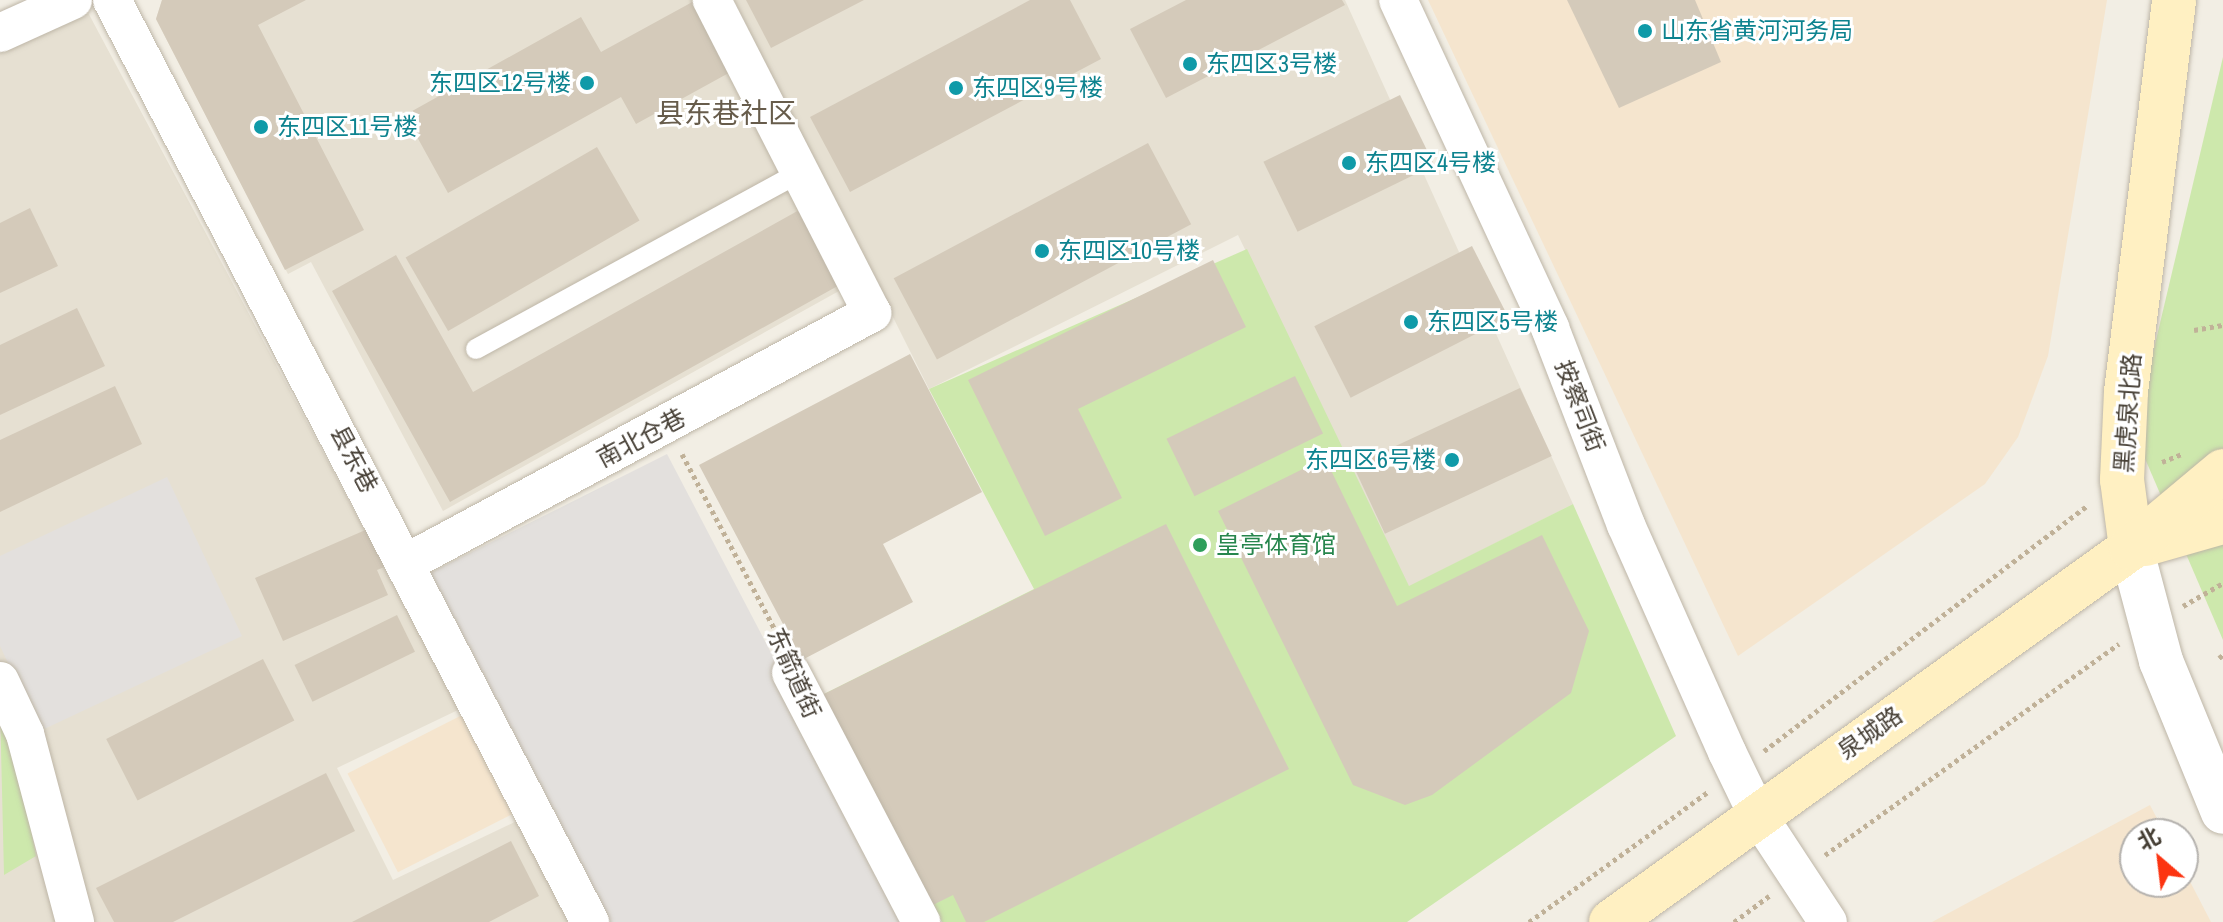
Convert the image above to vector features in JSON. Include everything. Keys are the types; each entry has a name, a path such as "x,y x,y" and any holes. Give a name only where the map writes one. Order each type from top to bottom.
{"main road":[{"name":"黑虎泉北路","path":"2131,548 2122,480 2126,392 2174,0"},
{"name":"泉城路","path":"1611,922 1757,814 2131,548 2209,460"},
{"path":"2131,548 2223,522"}],"street":[{"path":"0,33 73,0"},
{"name":"县东巷","path":"112,0 408,562 590,922"},
{"path":"712,0 800,172"},
{"name":"按察司街","path":"1398,0 1550,328 1626,525 1757,814 1828,922"},
{"name":"南北仓巷","path":"408,562 872,313 800,172"},
{"name":"黑虎泉北路","path":"2131,548 2151,625 2223,812"},
{"name":"东箭道街","path":"791,673 921,922"},
{"path":"0,681 25,734 75,922"}],"lane":[{"path":"476,349 800,172"}],"path":[{"path":"2194,330 2223,325"},
{"name":"东箭道街","path":"666,425 797,670 791,673"},
{"path":"1529,922 1737,771 2122,480 2209,460"},
{"path":"1734,922 2151,625 2223,583"}],"shaded area":[{"path":"162,0 701,0 848,286 443,511 311,262 288,274 156,19"},
{"path":"734,0 1345,0 1573,504 1409,587 1238,235 929,389"},
{"path":"1428,0 2107,0 2048,356 2018,437 1985,484 1738,656"},
{"path":"84,5 460,709 337,768 393,880 521,819 573,922 0,922 0,45"},
{"path":"667,454 912,922 603,922 424,576"},
{"path":"167,477 242,636 40,731 0,646 0,556"},
{"path":"466,713 516,812 398,872 347,773"},
{"path":"2150,805 2157,818 2126,818"},
{"path":"2119,822 2119,898 2199,898 2211,922 1932,922"}],"green space":[{"path":"2223,57 2223,640 2134,433"},
{"name":"皇亭体育馆","path":"1247,249 1409,586 1573,504 1676,736 1407,922 942,922 818,697 1034,589 929,389"},
{"path":"0,706 14,739 36,856 4,875"}],"building":[{"name":"东四区11号楼","path":"162,0 306,0 258,25 364,230 285,270 156,19"},
{"name":"东四区12号楼","path":"696,0 736,69 636,124 621,97 448,193 405,115 581,17 601,52"},
{"path":"746,0 864,0 771,48"},
{"name":"东四区9号楼","path":"1030,0 1070,0 1101,59 850,192 810,117"},
{"name":"东四区3号楼","path":"1186,0 1342,0 1345,5 1166,98 1130,29"},
{"name":"山东省黄河河务局","path":"1567,0 1695,0 1721,62 1619,108"},
{"name":"东四区4号楼","path":"1400,95 1434,165 1298,232 1263,162"},
{"name":"东四区10号楼","path":"1148,143 1191,224 937,359 894,278"},
{"path":"597,147 640,221 448,331 406,258"},
{"path":"30,208 58,266 0,293 0,223"},
{"path":"801,209 843,283 450,502 332,291 396,255 473,392"},
{"name":"东四区5号楼","path":"1472,246 1508,317 1351,398 1314,326"},
{"path":"1213,260 1246,327 1078,409 1122,498 1045,536 968,380"},
{"path":"77,308 105,366 0,415 0,345"},
{"path":"910,354 982,492 883,544 913,602 802,660 699,465"},
{"path":"1295,376 1323,434 1195,496 1166,439"},
{"path":"115,386 142,444 0,512 0,440"},
{"name":"东四区6号楼","path":"1520,388 1552,456 1385,534 1353,466"},
{"path":"1325,458 1397,606 1542,535 1589,631 1571,693 1432,795 1405,805 1353,785 1218,511"},
{"path":"1166,524 1289,769 984,922 966,922 953,895 925,909 818,697"},
{"path":"370,528 387,566 377,570 388,595 283,641 255,578"},
{"path":"397,615 415,652 313,702 295,665"},
{"path":"263,659 294,720 138,800 106,739"},
{"path":"326,773 355,831 173,922 114,922 96,888"},
{"path":"511,841 539,896 489,922 352,922"}],"place":[{"name":"山东省黄河河务局","path":"1645,31"},
{"name":"东四区3号楼","path":"1190,64"},
{"name":"东四区12号楼","path":"587,83"},
{"name":"东四区9号楼","path":"956,88"},
{"name":"东四区11号楼","path":"261,127"},
{"name":"东四区4号楼","path":"1349,163"},
{"name":"东四区10号楼","path":"1042,251"},
{"name":"东四区5号楼","path":"1411,322"},
{"name":"东四区6号楼","path":"1452,460"},
{"name":"皇亭体育馆","path":"1200,545"}],"district":[{"name":"县东巷社区","path":"726,113"}]}
